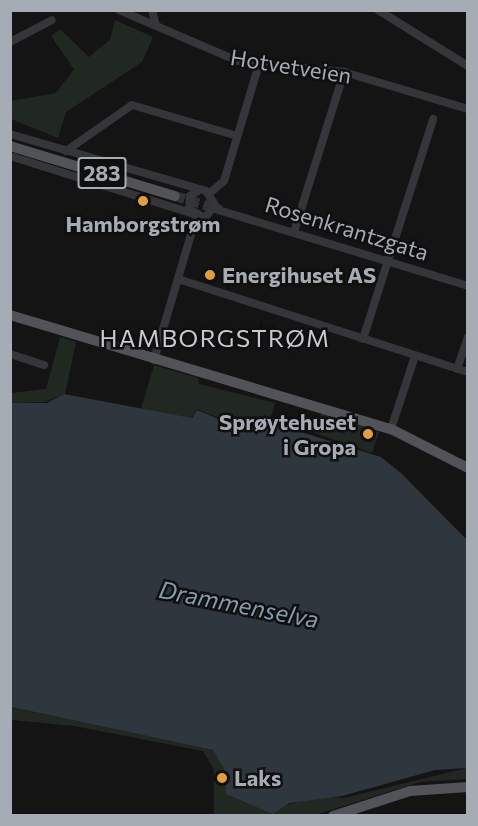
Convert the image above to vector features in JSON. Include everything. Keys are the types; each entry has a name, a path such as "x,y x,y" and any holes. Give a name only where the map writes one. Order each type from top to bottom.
{"main road":[{"name":"283","path":"10,144 175,195"},
{"path":"10,315 154,360 391,429 468,468"},
{"path":"333,816 410,791 468,787"}],"street":[{"name":"Hotvetveien","path":"119,10 259,64 344,72 468,109"},
{"path":"152,10 156,26"},
{"path":"378,10 468,66"},
{"path":"10,42 52,20"},
{"path":"210,194 224,181 259,64"},
{"path":"294,232 344,72"},
{"path":"66,151 132,105 237,136"},
{"path":"363,339 433,120"},
{"path":"10,134 210,194"},
{"path":"10,156 193,215 209,216 215,209 210,194"},
{"path":"154,360 178,279 193,215 188,200 198,191"},
{"name":"Rosenkrantzgata","path":"215,209 468,286"},
{"path":"178,279 468,372"},
{"path":"458,369 468,338"},
{"path":"10,354 44,365"},
{"path":"391,429 415,356"}],"shaded area":[{"path":"115,20 153,37 142,62 66,112 58,138 11,119 11,101 56,93 74,69 51,36 60,29 89,57 110,40"},
{"path":"60,337 76,342 65,394 45,402 11,403 11,393 46,389"},
{"path":"154,365 198,378 199,384 275,403 270,421 243,417 235,425 197,409 191,418 141,409"},
{"path":"321,413 379,432 372,453 315,433"},
{"path":"10,707 213,750 224,769 227,794 289,804 322,796 344,798 467,768 467,779 420,782 315,815 214,815 214,770 203,751 74,726 11,720"}],"water":[{"name":"Drammenselva","path":"64,394 192,418 197,410 235,426 275,424 381,457 401,473 467,540 467,768 435,770 342,796 289,803 273,814 226,794 224,769 213,750 11,707 11,403 47,403"}],"tunnel":[{"path":"175,196 221,210"}],"place":[{"name":"Hamborgstrøm","path":"143,201"},
{"name":"Energihuset AS","path":"210,275"},
{"name":"Sprøytehuset i Gropa","path":"368,434"},
{"name":"Laks","path":"222,778"}],"district":[{"name":"HAMBORGSTRØM","path":"215,338"}]}
